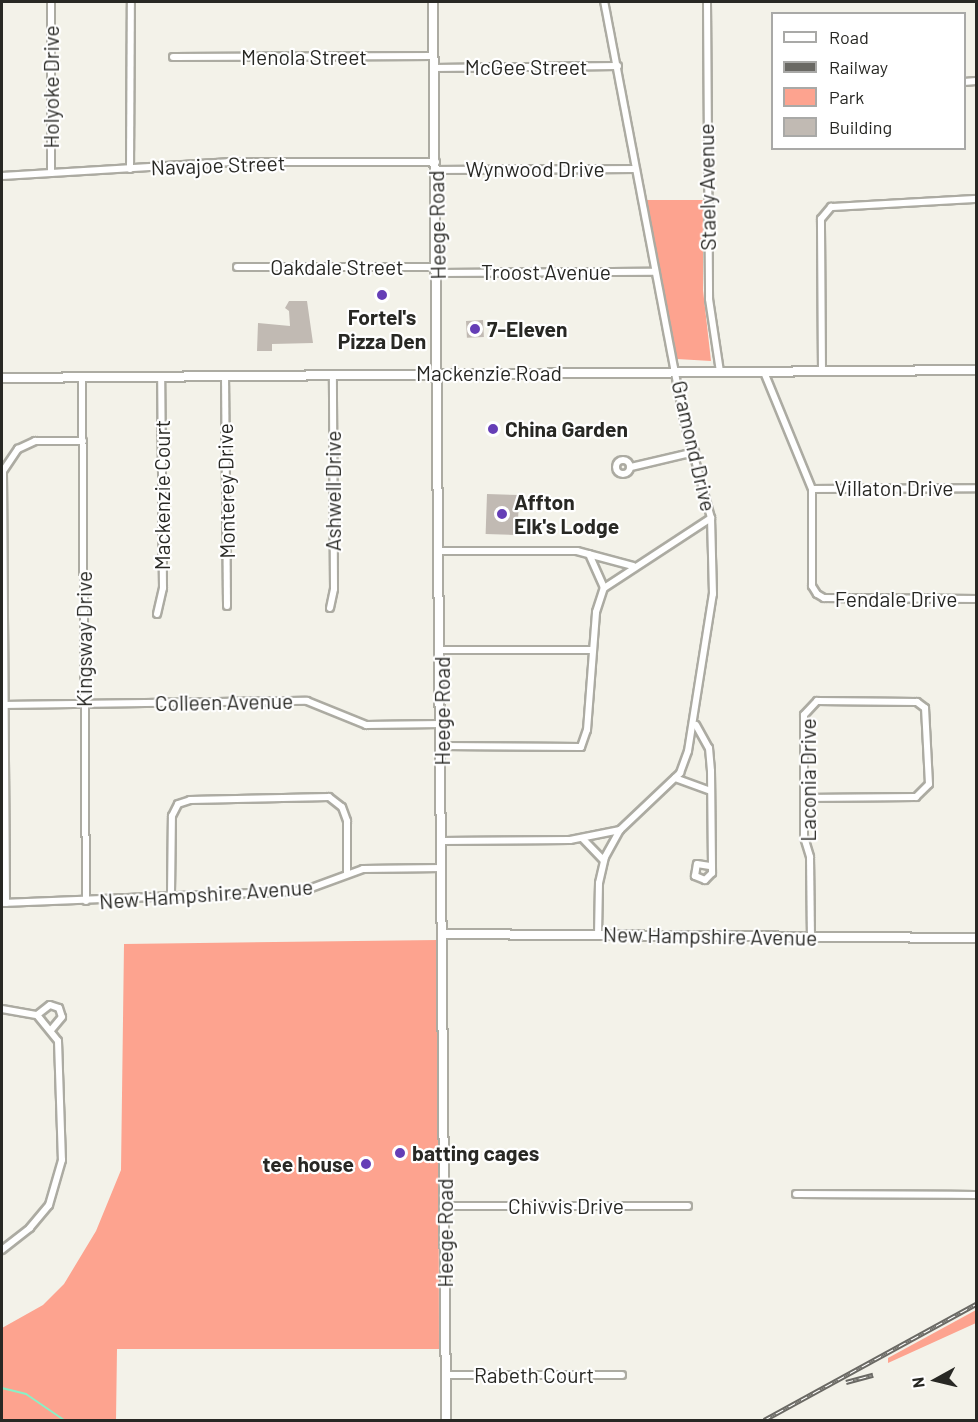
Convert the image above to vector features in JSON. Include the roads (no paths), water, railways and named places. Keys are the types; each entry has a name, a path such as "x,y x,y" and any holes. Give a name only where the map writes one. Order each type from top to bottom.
{"street":[{"name":"Holyoke Drive","path":"51,2 51,173"},
{"path":"130,169 131,2"},
{"name":"Heege Road","path":"433,2 442,650 446,1420"},
{"name":"Gramond Drive","path":"598,935 604,861 620,830 675,778 696,724 713,594 711,518 695,452 684,420 634,169 618,66 604,2"},
{"name":"Staely Avenue","path":"707,2 709,299 720,372"},
{"name":"Menola Street","path":"173,57 434,56"},
{"name":"McGee Street","path":"434,68 618,66"},
{"name":"Navajoe Street","path":"2,176 228,162 436,166"},
{"name":"Wynwood Drive","path":"436,166 634,169"},
{"path":"822,371 821,219 831,207 976,199"},
{"name":"Oakdale Street","path":"237,267 438,270"},
{"name":"Troost Avenue","path":"438,270 654,272"},
{"name":"Mackenzie Road","path":"2,378 976,370"},
{"path":"764,372 812,489"},
{"name":"Ashwell Drive","path":"330,608 334,589 333,374"},
{"name":"Monterey Drive","path":"225,375 227,606"},
{"name":"Mackenzie Court","path":"157,614 163,588 161,376"},
{"name":"Kingsway Drive","path":"82,377 86,901"},
{"path":"4,903 3,471 18,449 35,441 83,441"},
{"path":"631,467 695,452"},
{"name":"Villaton Drive","path":"812,489 976,488"},
{"name":"Fendale Drive","path":"812,489 812,586 817,594 824,598 976,599"},
{"path":"442,746 581,747 587,730 596,612 604,588 633,566 711,518"},
{"path":"441,551 588,554 633,566"},
{"path":"588,554 604,588"},
{"path":"442,650 593,650"},
{"name":"Colleen Avenue","path":"3,705 307,701 366,725 442,724"},
{"name":"Laconia Drive","path":"804,798 916,797 929,784 925,708 917,702 829,701 807,708 804,798 811,938"},
{"path":"696,724 709,748 710,866"},
{"path":"675,778 711,791"},
{"path":"171,893 172,816 178,804 190,800 329,797 342,807 347,821 347,873"},
{"path":"442,841 583,838 620,830"},
{"path":"583,838 604,861"},
{"name":"New Hampshire Avenue","path":"4,903 132,901 171,893 303,891 329,885 347,873 442,868"},
{"name":"New Hampshire Avenue","path":"443,934 976,938"},
{"path":"37,1015 50,1005 59,1008 62,1017 52,1029"},
{"path":"2,1009 37,1015 52,1029 61,1054 58,1184 40,1218 2,1250"},
{"path":"796,1194 976,1195"},
{"name":"Chivvis Drive","path":"444,1206 688,1206"},
{"name":"Rabeth Court","path":"446,1375 621,1375"}],"waterway":[{"path":"2,1388 26,1394 64,1420"}],"railway":[{"path":"764,1420 976,1304"},
{"path":"846,1382 873,1375"}],"place":[{"name":"Fortel's Pizza Den","path":"382,295"},
{"name":"7-Eleven","path":"475,329"},
{"name":"China Garden","path":"493,429"},
{"name":"Affton Elk's Lodge","path":"502,514"},
{"name":"batting cages","path":"400,1153"},
{"name":"tee house","path":"366,1164"}]}
